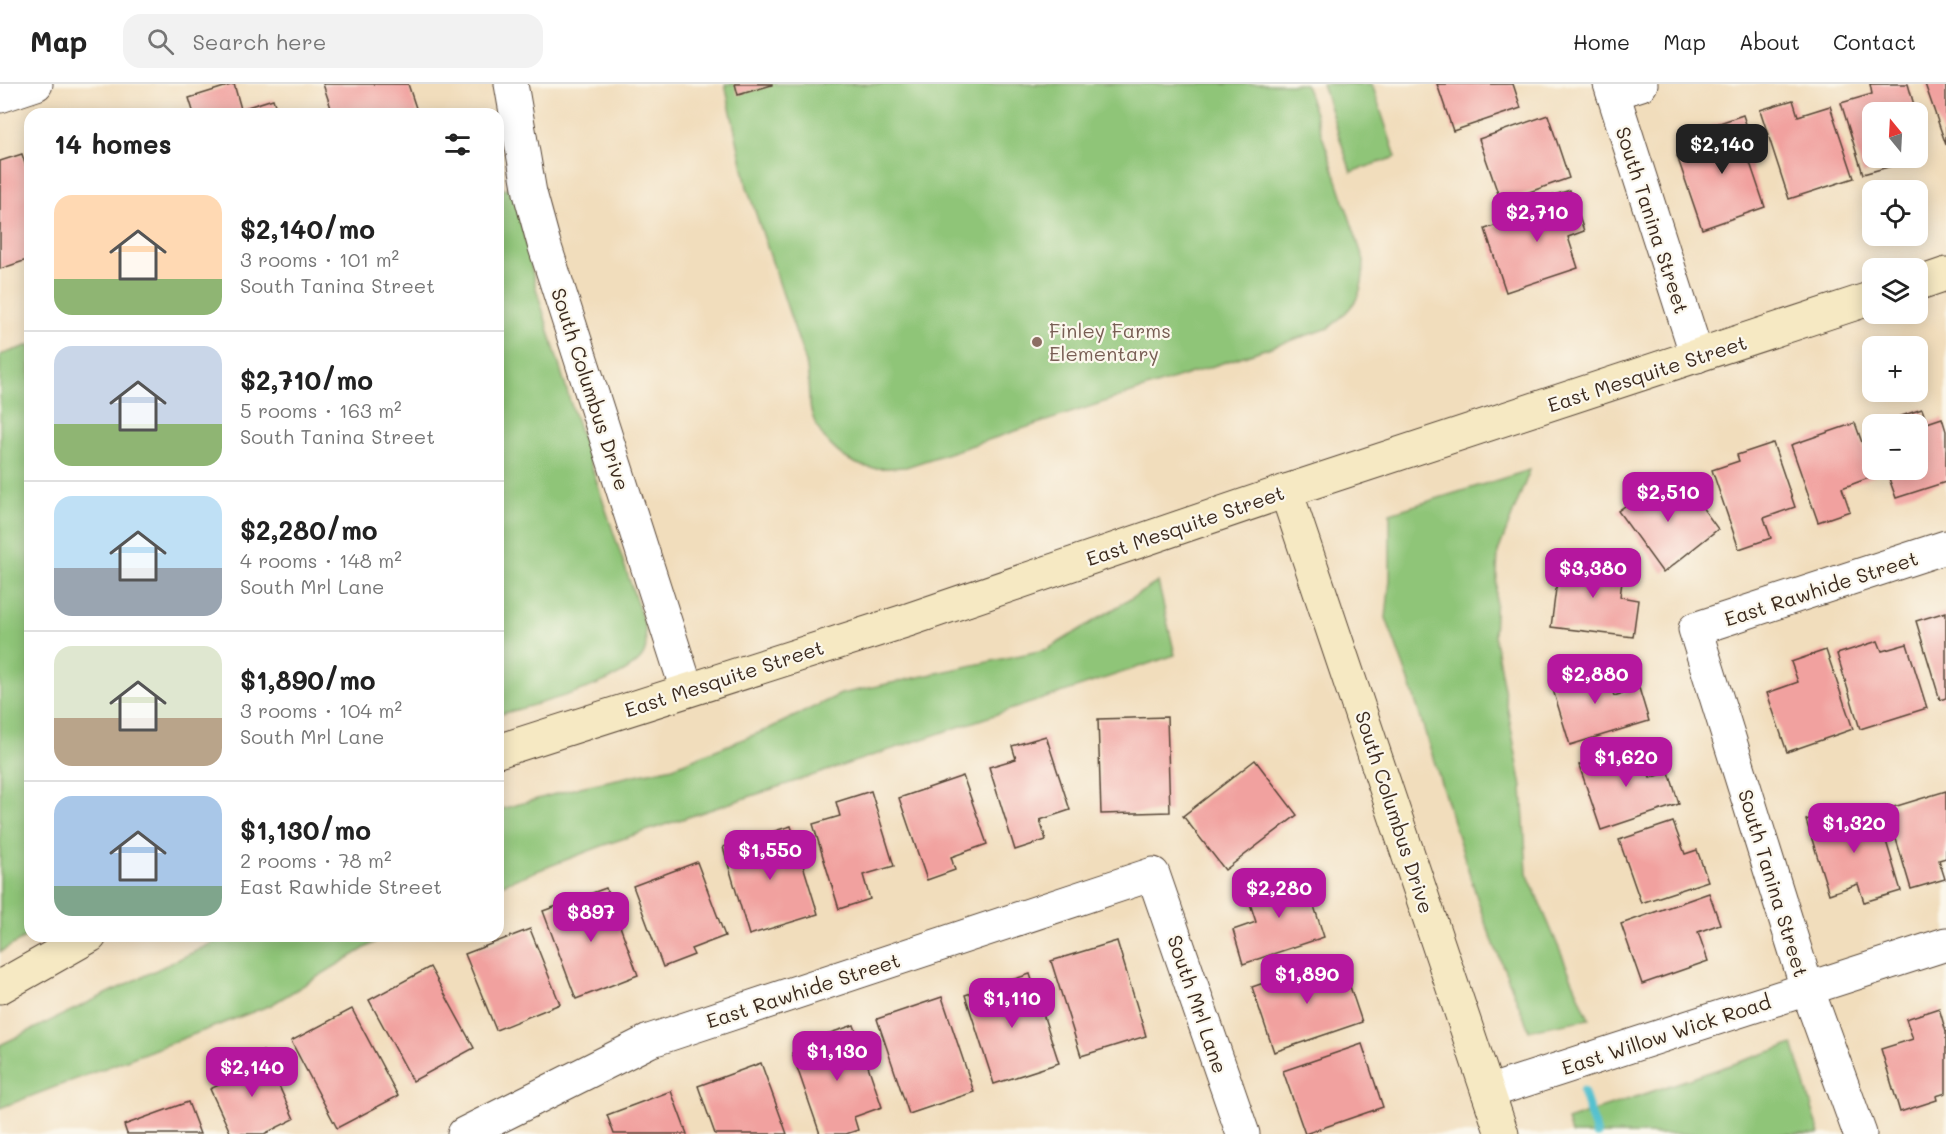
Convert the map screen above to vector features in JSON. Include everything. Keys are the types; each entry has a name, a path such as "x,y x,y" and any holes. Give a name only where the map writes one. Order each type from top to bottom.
{"street":[{"path":"0,96 36,84"},
{"name":"South Columbus Drive","path":"511,84 530,193 544,244 687,690"},
{"name":"South Tanina Street","path":"1622,87 1696,356"},
{"path":"1928,280 1946,274"},
{"name":"East Mesquite Street","path":"504,749 908,620 1286,490 1862,301"},
{"name":"South Columbus Drive","path":"1286,490 1502,1134"},
{"name":"East Rawhide Street","path":"1695,629 1946,547"},
{"name":"South Tanina Street","path":"1695,629 1807,988 1860,1134"},
{"name":"East Rawhide Street","path":"464,1134 649,1041 1153,874"},
{"name":"South Mrl Lane","path":"1153,874 1243,1134"},
{"path":"0,987 79,942"},
{"name":"East Willow Wick Road","path":"1488,1092 1946,944"}],"green space":[{"path":"725,84 1305,84 1364,261 1360,292 1346,313 1329,328 906,467 872,468 861,465 850,461 831,446 817,427 813,416 809,400 806,363 747,187"},
{"path":"1322,84 1372,84 1396,157 1351,172"},
{"path":"513,186 536,288 573,411 645,627 646,645 638,662 603,682 556,699 504,713 504,189"},
{"path":"24,347 24,938 0,952 0,355"},
{"path":"1530,470 1498,552 1494,635 1522,787 1527,873 1589,1019 1529,1030 1484,920 1409,681 1386,618 1390,579 1390,513"},
{"path":"1158,582 1175,655 607,844 504,884 504,808 580,787 673,767 766,730 841,694 1048,649"},
{"path":"215,942 375,942 271,1005 0,1108 0,1045"},
{"path":"1793,1044 1820,1134 1571,1134 1567,1120"}],"building":[{"path":"234,84 241,108 192,108 189,98"},
{"path":"323,84 408,84 416,108 331,108"},
{"path":"735,84 772,84 772,85 738,95"},
{"path":"1437,84 1513,84 1521,108 1453,131"},
{"path":"1870,84 1908,84 1913,102 1862,102 1862,168 1885,168 1863,174 1841,103 1872,94"},
{"path":"1925,84 1946,84 1946,145"},
{"path":"273,99 276,108 244,108"},
{"path":"1793,100 1798,116 1830,106 1854,178 1789,199 1760,110"},
{"path":"1548,115 1569,178 1501,202 1479,139"},
{"path":"1743,115 1753,145 1745,148 1765,207 1702,229 1677,156 1710,145 1705,128"},
{"path":"22,154 24,160 24,261 0,269 0,161"},
{"path":"1570,190 1584,231 1568,237 1578,268 1506,292 1485,229 1543,210 1539,200"},
{"path":"1922,409 1924,414 1907,414"},
{"path":"1942,418 1946,431 1946,482 1896,498 1890,480 1928,480 1928,423"},
{"path":"1855,423 1862,443 1863,480 1842,488 1850,511 1818,522 1791,445"},
{"path":"1773,443 1795,507 1764,518 1771,538 1739,549 1712,470 1739,461 1737,455"},
{"path":"1662,480 1670,490 1683,481 1718,529 1663,573 1618,511"},
{"path":"1560,558 1624,566 1620,597 1638,600 1633,637 1551,627"},
{"path":"1946,612 1946,698 1940,700 1916,621"},
{"path":"1878,641 1882,651 1907,644 1927,708 1860,729 1837,654"},
{"path":"1826,650 1853,729 1787,752 1767,693 1798,682 1791,662"},
{"path":"1604,663 1614,696 1639,688 1649,721 1570,745 1550,680"},
{"path":"1167,717 1170,812 1101,814 1098,719"},
{"path":"1046,736 1070,810 1040,820 1046,840 1015,850 989,767 1016,759 1012,746"},
{"path":"1640,745 1650,778 1669,772 1679,804 1601,830 1579,765"},
{"path":"1255,760 1297,815 1225,870 1183,816"},
{"path":"963,776 987,844 951,857 955,870 927,880 899,798"},
{"path":"871,791 894,866 863,875 870,899 839,909 813,824 840,816 836,802"},
{"path":"1946,791 1946,858 1939,860 1945,879 1911,889 1887,809"},
{"path":"1841,809 1844,822 1877,811 1901,891 1864,902 1858,884 1829,894 1806,820"},
{"path":"1673,822 1685,854 1697,850 1708,881 1641,903 1619,840"},
{"path":"791,826 818,914 749,935 723,847"},
{"path":"697,862 725,936 691,949 694,955 663,967 633,886"},
{"path":"1303,872 1324,937 1243,964 1233,930 1256,922 1246,891"},
{"path":"606,888 638,975 576,999 543,911"},
{"path":"1709,893 1720,924 1698,932 1708,961 1642,984 1621,924"},
{"path":"530,929 560,1004 496,1030 465,954 496,942 504,942 504,939"},
{"path":"1117,941 1146,1036 1081,1056 1051,961"},
{"path":"1340,957 1362,1022 1274,1052 1252,987"},
{"path":"430,967 474,1048 413,1081 369,1000"},
{"path":"1030,974 1059,1063 994,1084 965,995"},
{"path":"942,997 974,1092 909,1114 877,1019"},
{"path":"1939,1008 1946,1032 1946,1093 1936,1096 1937,1100 1900,1112 1881,1049 1913,1039 1906,1019"},
{"path":"352,1009 398,1096 337,1128 291,1041"},
{"path":"854,1025 882,1107 854,1117 858,1130 846,1134 820,1134 792,1053 829,1040 827,1034"},
{"path":"1362,1044 1383,1107 1305,1134 1283,1071"},
{"path":"263,1051 294,1119 264,1134 231,1134 210,1089 236,1077 231,1065"},
{"path":"761,1063 787,1134 715,1134 698,1086"},
{"path":"671,1091 687,1134 614,1134 607,1115"},
{"path":"188,1102 200,1134 127,1134 124,1125"}],"waterway":[{"path":"1583,1091 1597,1134"}],"place":[{"name":"Finley Farms Elementary","path":"1037,342"}]}
